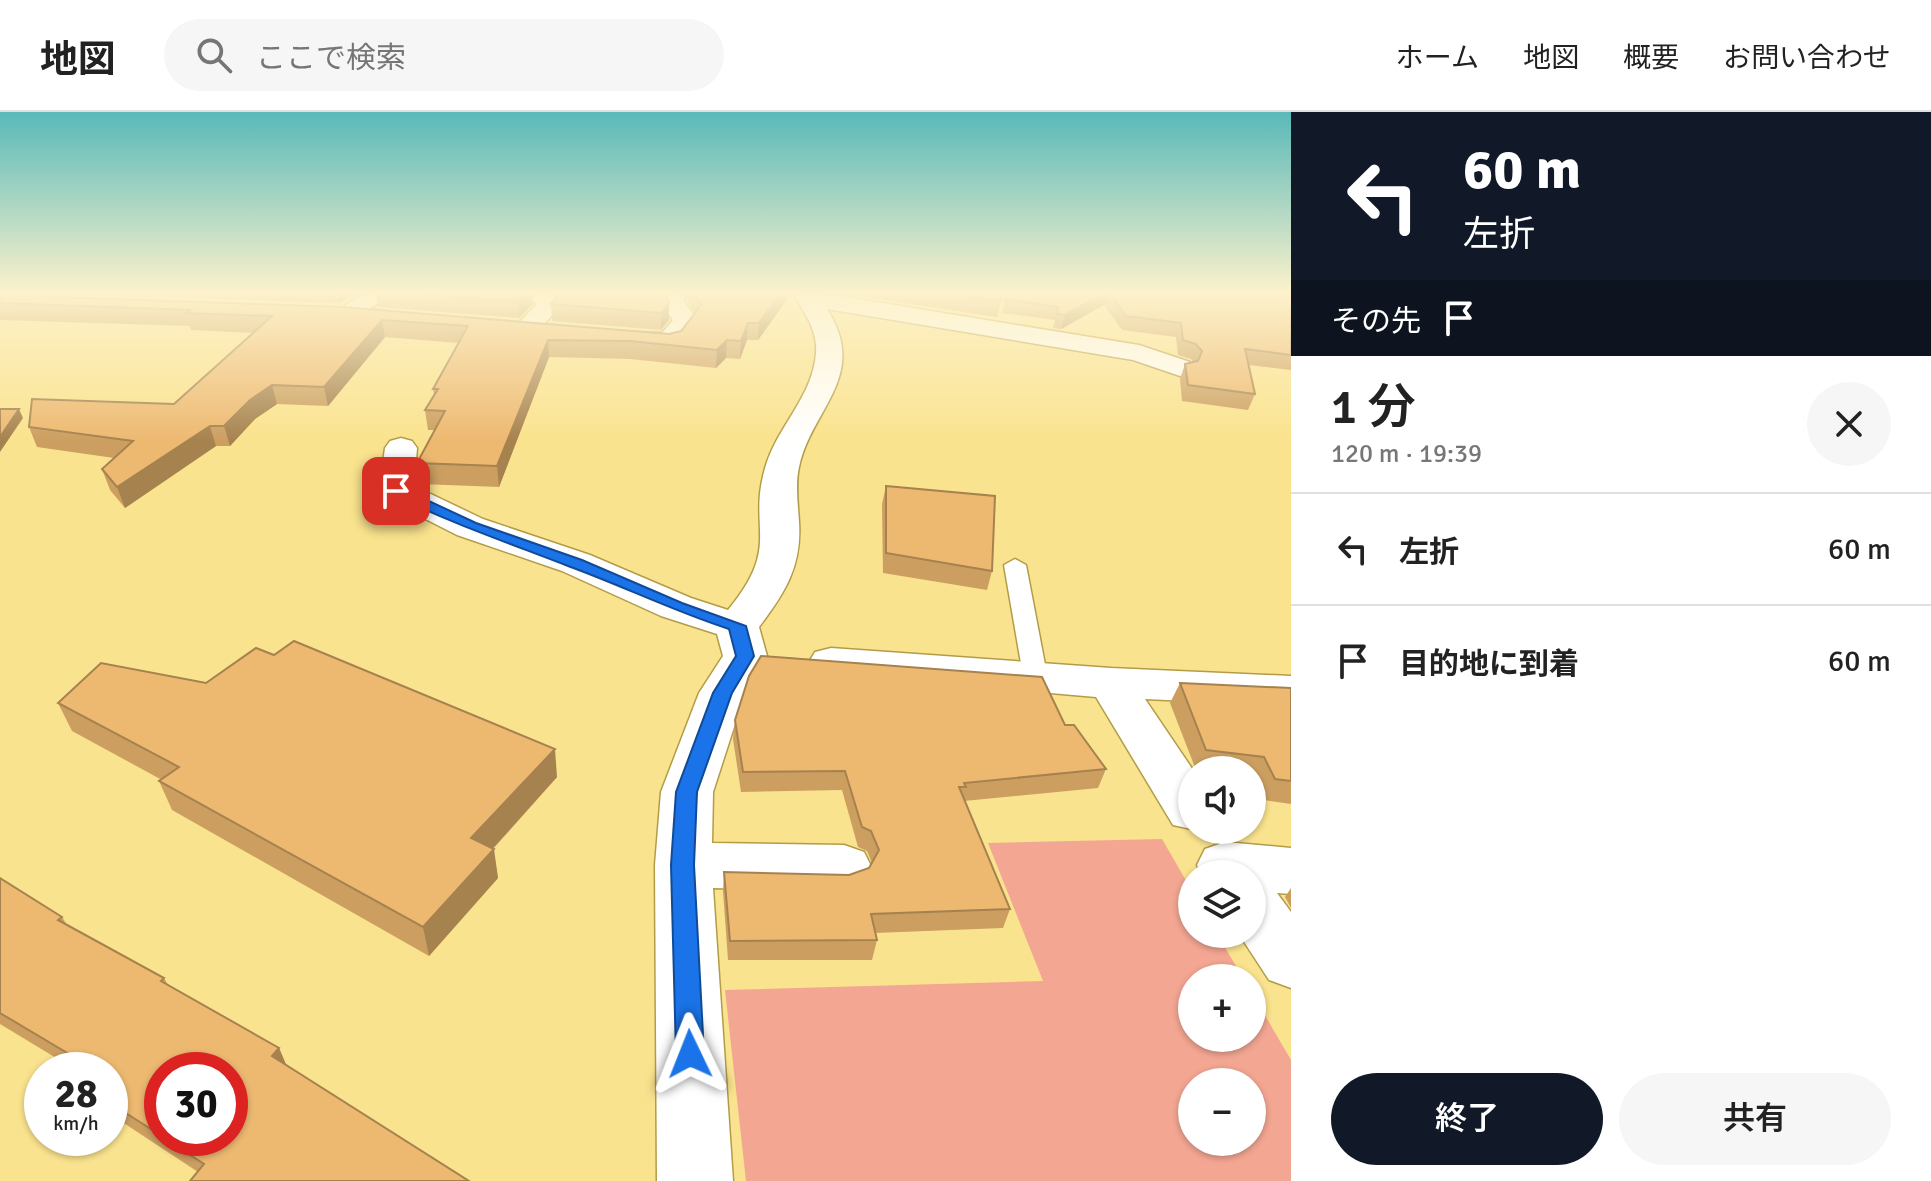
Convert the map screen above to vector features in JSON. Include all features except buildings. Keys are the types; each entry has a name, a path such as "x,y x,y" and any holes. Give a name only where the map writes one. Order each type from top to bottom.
{"street":[{"path":"695,1181 683,865 687,792 755,603 779,560 782,466 819,397 831,364 831,342"},
{"path":"1076,342 1139,353 1180,368"},
{"path":"1138,342 1139,353"},
{"path":"401,448 396,491 470,527 565,559 676,607 741,641 1111,683 1291,691"},
{"path":"1111,683 1178,789"},
{"path":"683,865 844,868"},
{"path":"1266,870 1291,871"},
{"path":"1266,924 1291,961"}],"lane":[{"path":"1015,565 1035,675"}],"shaded area":[{"path":"1162,839 1178,867 1178,948 1225,948 1235,964 1178,964 1178,1052 1266,1052 1266,1017 1291,1060 1291,1181 746,1181 725,990 1043,981 988,843"}],"route":[{"path":"396,491 470,527 530,545 676,607 737,626 745,656 722,693 687,792 683,865 690,1054"}]}
